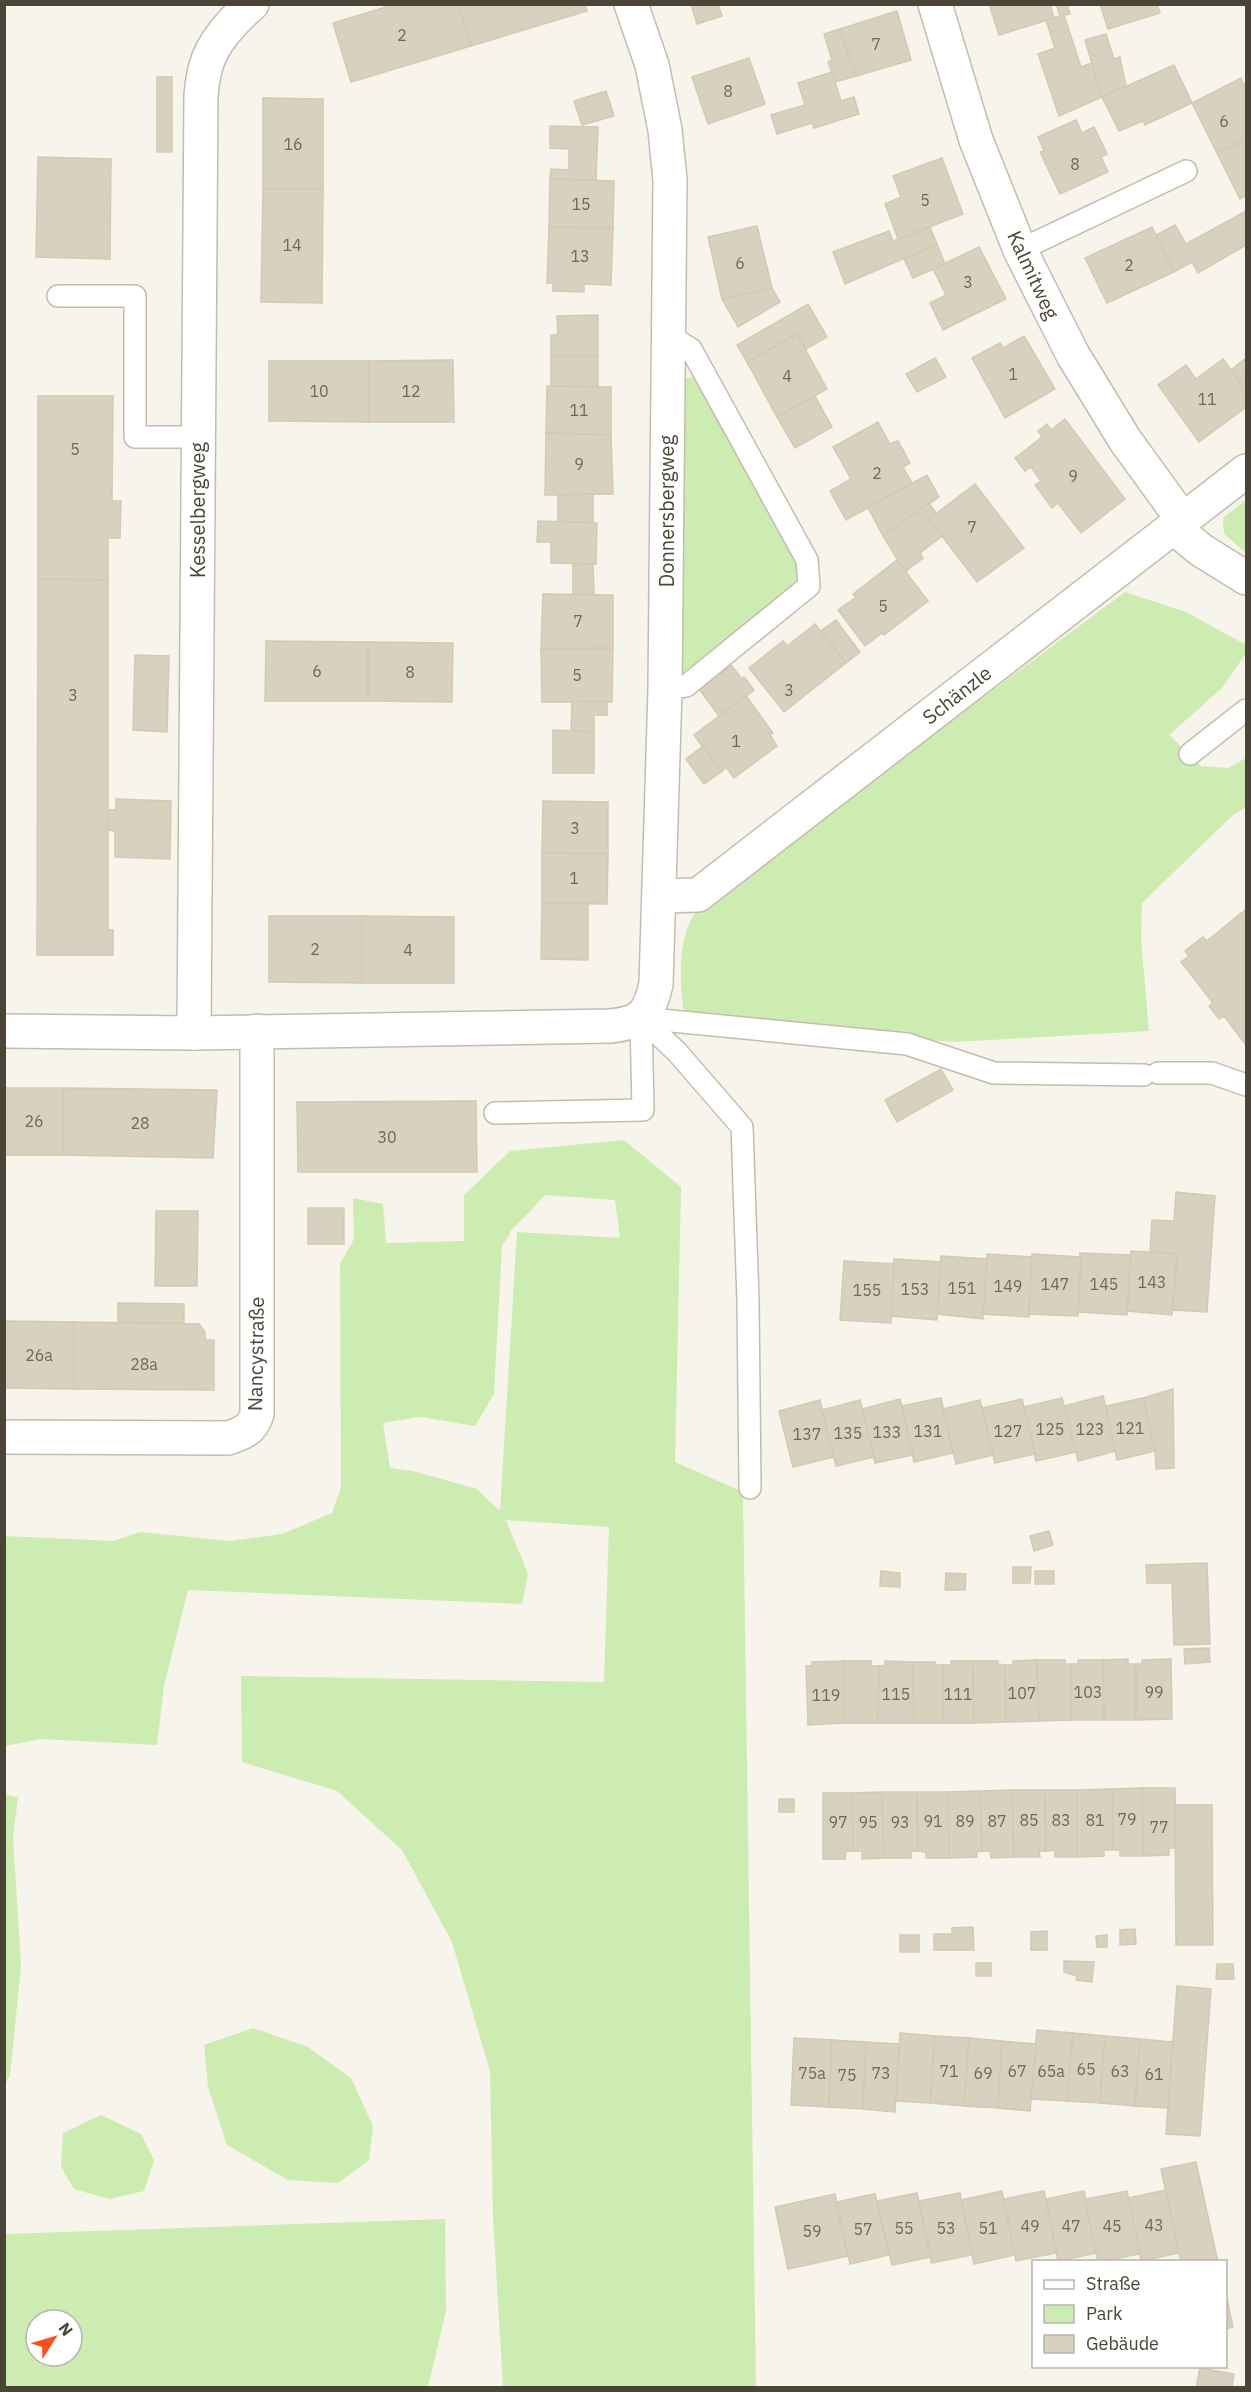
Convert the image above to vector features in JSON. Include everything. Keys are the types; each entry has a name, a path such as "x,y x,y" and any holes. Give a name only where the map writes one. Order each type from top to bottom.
{"street":[{"name":"Kesselbergweg","path":"194,1033 201,95 206,64 216,45 252,4"},
{"name":"Donnersbergweg","path":"631,4 652,65 665,130 670,180 665,689 660,896 656,984 652,1001 641,1018"},
{"name":"Kalmitweg","path":"935,4 976,140 1020,250 1073,355 1178,524 1201,550 1246,578"},
{"name":"Schänzle","path":"660,896 698,895 1246,471"},
{"path":"4,1031 194,1033 610,1026 630,1024 641,1018"},
{"name":"Nancystraße","path":"4,1437 228,1438 247,1431 254,1424 257,1414 257,1031"}],"lane":[{"path":"1020,250 1186,171"},
{"path":"58,296 135,296 135,437 198,436"},
{"path":"665,689 686,686 808,586 807,560 691,349 668,335"},
{"path":"1190,754 1246,710"},
{"path":"641,1018 907,1044 994,1073 1212,1073 1246,1085"},
{"path":"495,1113 643,1110 641,1018"},
{"path":"641,1018 677,1052 742,1127 748,1300 750,1488"}],"green space":[{"path":"695,377 794,553 800,584 680,677 679,379"},
{"path":"1246,500 1246,553 1224,534 1223,518"},
{"path":"1125,592 1186,612 1246,645 1246,653 1222,688 1169,735 1201,766 1228,768 1246,758 1246,807 1233,815 1142,903 1141,938 1149,1031 954,1042 685,1020 681,981 682,954 688,928 698,910"},
{"path":"624,1140 681,1187 675,1462 743,1492 756,2387 503,2387 493,2218 490,2071 452,1942 402,1850 337,1791 242,1762 241,1676 604,1682 609,1527 506,1520 528,1574 522,1604 188,1590 164,1686 157,1745 41,1739 5,1746 5,1536 114,1541 140,1532 230,1541 282,1534 332,1513 341,1487 340,1264 354,1239 353,1198 383,1204 386,1243 464,1241 464,1195 510,1151","holes":["545,1195 615,1200 620,1238 517,1232 500,1511 477,1489 413,1471 390,1468 383,1423 420,1417 475,1426 494,1394 502,1245 513,1228"]},
{"path":"5,1795 18,1797 13,1838 21,1965 10,2076 5,2084"},
{"path":"253,2028 308,2047 351,2078 373,2126 369,2160 338,2183 288,2180 227,2145 208,2087 204,2045"},
{"path":"101,2115 141,2134 154,2160 144,2191 109,2199 74,2189 61,2167 63,2133"},
{"path":"445,2219 446,2311 428,2387 5,2387 5,2234"}],"building":[{"path":"396,4 458,4 471,46 351,82 333,23"},
{"path":"458,4 585,4 587,11 471,46"},
{"path":"691,4 718,4 722,16 697,24"},
{"path":"989,4 1050,4 1054,18 999,35"},
{"path":"1056,4 1067,4 1070,14 1060,16"},
{"path":"1100,4 1157,4 1160,13 1108,29"},
{"path":"897,11 911,60 856,76 840,29"},
{"path":"1064,15 1081,67 1092,63 1102,97 1059,116 1038,54 1055,48 1046,20"},
{"path":"840,29 856,76 835,82 828,62 832,60 824,34"},
{"path":"1106,34 1114,59 1120,57 1126,86 1102,97 1085,40"},
{"path":"749,58 765,104 708,124 692,77"},
{"path":"1174,65 1192,103 1145,125 1143,121 1119,131 1102,97"},
{"path":"832,72 841,101 854,97 859,114 814,128 812,123 777,134 771,115 805,105 798,83"},
{"path":"157,77 172,77 172,152 157,152"},
{"path":"1241,78 1246,89 1246,139 1217,153 1192,103"},
{"path":"606,91 614,116 582,125 574,101"},
{"path":"263,98 323,99 323,189 263,189"},
{"path":"1076,120 1082,133 1094,127 1107,154 1101,157 1108,172 1060,194 1040,152 1044,151 1038,137"},
{"path":"550,126 598,127 596,180 550,179 551,169 569,170 569,149 550,148"},
{"path":"1246,139 1246,196 1240,199 1217,153"},
{"path":"38,157 111,159 110,259 36,257"},
{"path":"942,158 963,214 898,239 885,204 901,197 893,176"},
{"path":"550,179 614,181 613,228 549,227"},
{"path":"263,189 323,189 322,303 261,302"},
{"path":"1246,211 1246,245 1198,273 1192,262 1174,272 1156,235 1175,225 1186,244"},
{"path":"757,226 772,288 722,299 708,237"},
{"path":"549,227 613,228 611,285 584,284 584,292 553,291 553,283 547,283"},
{"path":"930,227 937,244 845,284 833,252 889,231 893,241"},
{"path":"1152,227 1174,272 1107,303 1085,258"},
{"path":"937,244 945,264 913,278 904,259"},
{"path":"979,247 1006,299 943,330 930,303 946,295 933,269"},
{"path":"772,288 780,302 738,327 722,299"},
{"path":"808,304 827,337 806,349 797,334 747,362 737,345"},
{"path":"598,315 598,356 551,356 551,335 558,335 557,316"},
{"path":"797,334 827,389 777,417 747,362"},
{"path":"1024,336 1055,389 1005,418 972,358 1000,343 1003,348"},
{"path":"551,356 598,356 598,387 551,386"},
{"path":"935,358 946,377 917,392 906,374"},
{"path":"1246,358 1246,391 1231,370"},
{"path":"1223,359 1246,391 1246,407 1199,442 1158,385 1186,365 1196,379"},
{"path":"453,360 454,422 369,422 368,361"},
{"path":"269,361 368,361 369,422 269,421"},
{"path":"547,386 611,387 611,435 546,433"},
{"path":"38,396 113,396 112,501 121,501 120,538 108,538 108,580 38,579"},
{"path":"815,396 832,427 795,448 777,417"},
{"path":"1065,419 1125,499 1081,533 1058,503 1052,508 1035,485 1041,481 1031,467 1025,471 1015,458 1042,437 1038,431 1047,424 1051,430"},
{"path":"878,422 890,444 898,441 910,463 903,467 912,483 846,520 830,491 851,479 833,447"},
{"path":"546,433 611,435 613,494 545,495"},
{"path":"927,475 939,497 883,536 868,508"},
{"path":"975,484 1024,548 977,582 929,519"},
{"path":"593,494 593,522 558,522 558,495"},
{"path":"929,503 936,513 929,519 942,536 920,553 923,558 905,572 883,536"},
{"path":"538,521 597,523 596,564 551,563 551,542 537,542"},
{"path":"897,560 928,601 884,635 882,633 865,646 838,610 856,597 853,594"},
{"path":"573,564 593,564 594,594 573,594"},
{"path":"38,579 108,580 108,930 113,930 113,955 37,955"},
{"path":"543,594 613,595 613,648 541,649"},
{"path":"836,620 860,652 846,663 821,631"},
{"path":"815,624 846,663 784,712 749,668 783,641 787,646"},
{"path":"266,641 368,642 368,701 265,701"},
{"path":"368,642 453,643 452,702 368,701"},
{"path":"613,648 612,702 542,702 541,649"},
{"path":"135,655 169,656 167,732 133,730"},
{"path":"731,665 754,690 719,716 699,689"},
{"path":"746,696 773,733 770,735 777,746 734,778 726,767 721,772 694,735"},
{"path":"572,701 607,702 607,715 594,715 594,732 571,731"},
{"path":"553,730 594,732 594,773 553,773"},
{"path":"703,746 721,772 704,784 686,759"},
{"path":"116,799 171,801 170,859 115,857 115,831 108,830 108,810 116,810"},
{"path":"543,801 608,802 608,854 542,853"},
{"path":"542,853 608,854 607,904 542,903"},
{"path":"542,903 588,904 588,960 541,959"},
{"path":"1246,909 1246,1045 1224,1016 1219,1019 1209,1006 1213,1003 1181,962 1189,956 1185,951 1203,937 1207,941"},
{"path":"269,916 362,916 362,983 269,982"},
{"path":"362,916 454,917 454,983 362,983"},
{"path":"941,1069 953,1090 897,1122 885,1100"},
{"path":"4,1088 64,1088 63,1155 4,1155"},
{"path":"64,1088 217,1090 213,1158 63,1155"},
{"path":"476,1101 477,1172 298,1172 297,1102"},
{"path":"1176,1192 1215,1196 1207,1312 1173,1310 1177,1254 1150,1252 1152,1220 1174,1221"},
{"path":"308,1208 344,1208 344,1244 308,1244"},
{"path":"156,1211 198,1211 197,1286 155,1286"},
{"path":"1131,1251 1177,1254 1172,1315 1127,1311"},
{"path":"1080,1253 1130,1255 1127,1315 1078,1312"},
{"path":"987,1254 1033,1257 1029,1317 983,1314"},
{"path":"1032,1254 1081,1257 1078,1316 1029,1314"},
{"path":"941,1256 987,1259 983,1319 937,1314"},
{"path":"894,1259 940,1262 937,1320 890,1316"},
{"path":"844,1261 894,1264 891,1323 840,1320"},
{"path":"118,1303 184,1304 184,1323 118,1322"},
{"path":"4,1321 74,1322 74,1389 4,1388"},
{"path":"74,1322 199,1324 205,1332 205,1340 214,1340 214,1390 74,1389"},
{"path":"1173,1389 1174,1468 1156,1469 1155,1451 1143,1398"},
{"path":"1103,1396 1116,1451 1078,1461 1064,1406"},
{"path":"941,1398 953,1453 914,1462 901,1406"},
{"path":"1062,1398 1076,1452 1036,1461 1024,1407"},
{"path":"1143,1398 1155,1451 1117,1460 1106,1406"},
{"path":"900,1399 913,1455 875,1463 862,1409"},
{"path":"1022,1399 1035,1454 995,1463 982,1408"},
{"path":"820,1400 834,1457 793,1467 779,1411"},
{"path":"860,1400 874,1457 836,1466 822,1410"},
{"path":"980,1400 993,1455 956,1464 943,1409"},
{"path":"1049,1531 1053,1545 1034,1551 1030,1536"},
{"path":"1207,1563 1210,1644 1174,1645 1172,1583 1147,1583 1146,1565"},
{"path":"1013,1567 1031,1567 1030,1583 1013,1583"},
{"path":"881,1571 900,1573 900,1587 880,1586"},
{"path":"1035,1571 1054,1571 1054,1584 1035,1584"},
{"path":"946,1573 966,1574 965,1590 945,1590"},
{"path":"1209,1648 1210,1662 1185,1664 1184,1649"},
{"path":"1128,1659 1128,1664 1136,1664 1136,1720 1104,1720 1103,1660"},
{"path":"1171,1659 1172,1719 1136,1720 1136,1664 1142,1664 1142,1660"},
{"path":"1037,1660 1039,1721 1006,1722 1005,1665 1013,1665 1013,1661"},
{"path":"1037,1660 1065,1660 1065,1664 1071,1664 1072,1720 1039,1721"},
{"path":"1078,1660 1103,1660 1104,1720 1072,1720 1071,1664 1078,1664"},
{"path":"844,1661 871,1661 871,1666 879,1666 878,1723 844,1723"},
{"path":"844,1661 844,1723 808,1725 806,1666 812,1666 812,1662"},
{"path":"885,1661 913,1662 914,1723 878,1723 879,1666 885,1666"},
{"path":"951,1661 973,1661 974,1723 943,1723 943,1665 951,1665"},
{"path":"973,1661 998,1661 998,1664 1005,1665 1006,1722 974,1723"},
{"path":"913,1662 935,1662 935,1665 943,1665 943,1723 914,1723"},
{"path":"1142,1788 1175,1788 1176,1848 1169,1848 1169,1855 1143,1856"},
{"path":"1142,1788 1143,1856 1120,1856 1120,1850 1113,1850 1112,1789"},
{"path":"1112,1789 1113,1850 1104,1850 1104,1856 1077,1857 1077,1790"},
{"path":"1012,1790 1045,1790 1046,1851 1039,1851 1040,1857 1014,1857"},
{"path":"1012,1790 1014,1857 991,1858 990,1851 982,1851 980,1791"},
{"path":"1045,1790 1077,1790 1077,1857 1055,1857 1055,1850 1046,1851"},
{"path":"980,1791 982,1851 976,1852 977,1857 949,1858 948,1792"},
{"path":"882,1792 884,1858 862,1859 862,1851 853,1851 852,1793"},
{"path":"882,1792 917,1792 918,1851 911,1851 911,1858 884,1858"},
{"path":"917,1792 948,1792 949,1858 926,1858 926,1852 918,1851"},
{"path":"823,1793 852,1793 853,1851 846,1851 845,1859 823,1859"},
{"path":"779,1799 794,1799 794,1812 779,1812"},
{"path":"1175,1805 1212,1805 1213,1945 1176,1945"},
{"path":"973,1927 974,1950 934,1950 934,1934 952,1934 952,1928"},
{"path":"1135,1929 1136,1944 1120,1945 1120,1930"},
{"path":"1047,1931 1047,1950 1031,1950 1031,1932"},
{"path":"900,1935 919,1935 919,1952 900,1952"},
{"path":"1107,1935 1107,1947 1097,1947 1096,1936"},
{"path":"1064,1961 1094,1962 1092,1982 1076,1980 1077,1976 1064,1972"},
{"path":"976,1963 991,1963 991,1976 976,1976"},
{"path":"1217,1964 1233,1964 1234,1979 1216,1979"},
{"path":"1177,1986 1211,1989 1200,2136 1166,2134"},
{"path":"1037,2030 1073,2033 1067,2101 1031,2099"},
{"path":"900,2033 935,2036 930,2103 896,2101"},
{"path":"1073,2033 1105,2036 1100,2103 1067,2101"},
{"path":"935,2036 969,2038 964,2106 930,2103"},
{"path":"1105,2036 1140,2039 1135,2106 1100,2103"},
{"path":"794,2038 832,2040 829,2107 791,2105"},
{"path":"969,2038 1002,2041 998,2108 964,2106"},
{"path":"1140,2039 1172,2042 1168,2108 1135,2106"},
{"path":"832,2040 866,2042 863,2109 829,2107"},
{"path":"1002,2041 1036,2044 1030,2111 998,2108"},
{"path":"866,2042 899,2044 895,2112 863,2109"},
{"path":"1196,2162 1218,2260 1181,2260 1161,2169"},
{"path":"1166,2190 1179,2253 1141,2260 1128,2198"},
{"path":"1002,2191 1015,2255 974,2264 961,2200"},
{"path":"1044,2191 1056,2253 1016,2261 1004,2199"},
{"path":"1084,2191 1097,2253 1058,2260 1046,2199"},
{"path":"1127,2191 1140,2254 1098,2260 1085,2199"},
{"path":"917,2193 931,2257 892,2265 877,2201"},
{"path":"960,2193 972,2255 931,2263 919,2201"},
{"path":"835,2194 848,2256 788,2269 775,2207"},
{"path":"875,2194 889,2255 850,2264 836,2202"},
{"path":"1227,2299 1233,2327 1227,2329"},
{"path":"1200,2368 1234,2374 1232,2388 1196,2388"}]}
